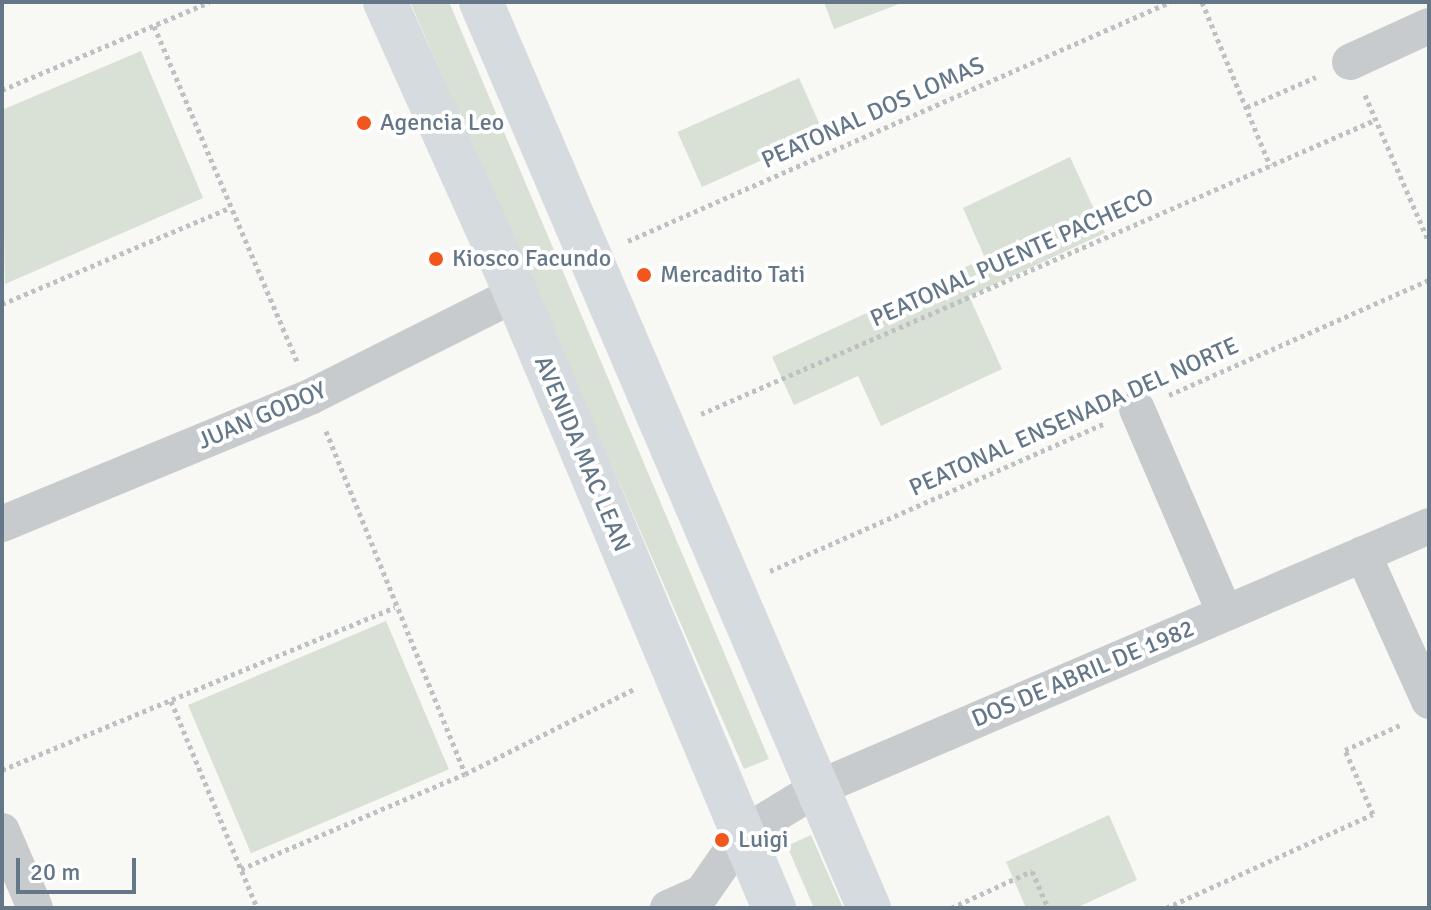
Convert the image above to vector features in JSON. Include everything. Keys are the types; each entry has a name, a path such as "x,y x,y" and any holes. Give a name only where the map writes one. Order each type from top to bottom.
{"main road":[{"name":"AVENIDA MAC LEAN","path":"385,2 516,294 774,908"},
{"path":"481,2 869,908"}],"street":[{"path":"1350,62 1429,26"},
{"name":"JUAN GODOY","path":"2,524 312,396 516,294"},
{"path":"1137,409 1225,613"},
{"name":"DOS DE ABRIL DE 1982","path":"743,834 818,788 1429,526"},
{"path":"1363,554 1422,709"},
{"path":"2,831 35,908"},
{"path":"668,908 702,893 743,834"}],"path":[{"path":"2,90 209,2"},
{"name":"PEATONAL DOS LOMAS","path":"590,258 1170,2"},
{"path":"1202,2 1270,165"},
{"path":"1247,107 1350,62 1429,242"},
{"name":"PEATONAL PUENTE PACHECO","path":"663,431 1375,120"},
{"path":"2,304 229,208"},
{"name":"PEATONAL ENSENADA DEL NORTE","path":"733,588 1429,280"},
{"path":"2,770 395,607"},
{"path":"241,869 465,774 672,670"},
{"path":"171,701 257,908"},
{"path":"1166,908 1373,814 1345,750 1422,709"},
{"path":"951,908 1032,871 1048,908"}],"shaded area":[{"path":"410,2 449,2 769,759 744,769"},
{"path":"824,2 904,2 834,29"},
{"path":"141,51 203,198 5,284 2,110"},
{"path":"799,78 823,133 702,187 677,132"},
{"path":"1070,157 1105,233 969,296 1002,369 881,426 858,376 794,405 772,357 985,258 963,208"},
{"path":"386,621 449,769 251,853 188,705"},
{"path":"1109,815 1137,880 1076,908 1026,908 1006,862"},
{"path":"811,835 843,908 814,908 787,846"}],"place":[{"name":"Agencia Leo","path":"364,123"},
{"name":"Kiosco Facundo","path":"436,259"},
{"name":"Mercadito Tati","path":"644,275"},
{"name":"Luigi","path":"722,840"}]}
